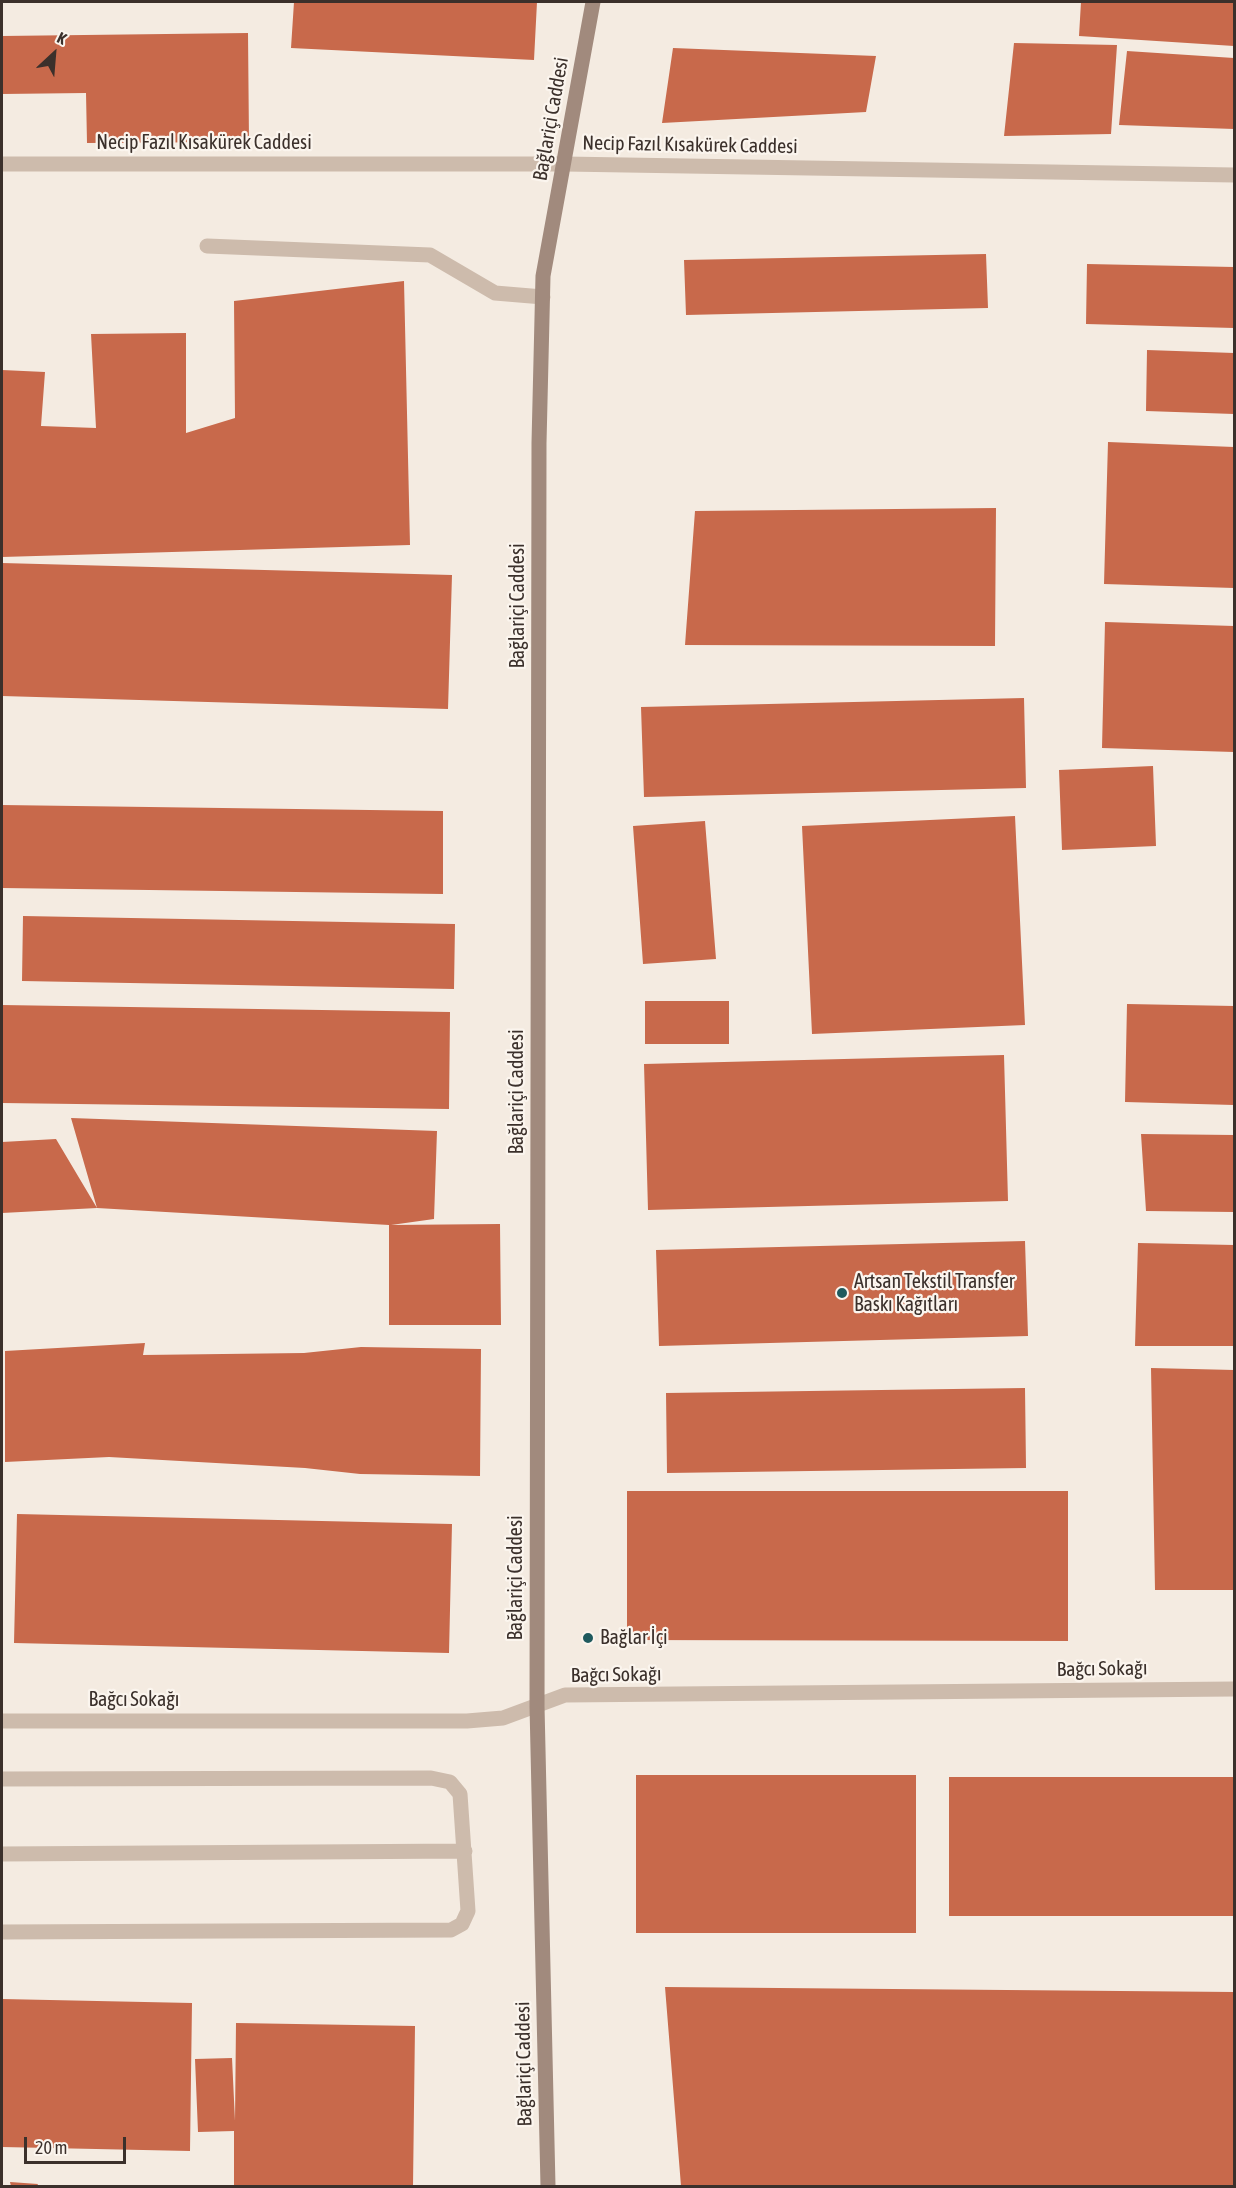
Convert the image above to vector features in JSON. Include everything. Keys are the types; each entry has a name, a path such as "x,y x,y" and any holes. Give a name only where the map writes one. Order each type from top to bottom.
{"main road":[{"name":"Bağlariçi Caddesi","path":"548,2187 537,1706 539,443 543,276 593,2"}],"street":[{"name":"Necip Fazıl Kısakürek Caddesi","path":"2,164 565,164 1234,175"},
{"path":"207,246 430,255 495,293 543,297"},
{"name":"Bağcı Sokağı","path":"2,1721 467,1721 503,1718 565,1695 1234,1689"},
{"path":"2,1779 431,1778 450,1782 460,1794 468,1911 462,1924 452,1930 2,1932"},
{"path":"2,1854 465,1851"}],"building":[{"path":"294,2 537,2 534,60 291,48"},
{"path":"1081,2 1234,2 1234,46 1079,36"},
{"path":"248,33 249,142 87,143 86,93 2,94 2,36"},
{"path":"1014,43 1117,45 1111,134 1004,136"},
{"path":"673,48 876,56 866,112 662,123"},
{"path":"1127,51 1234,58 1234,129 1119,125"},
{"path":"986,254 988,308 686,315 684,260"},
{"path":"1087,264 1234,267 1234,328 1086,324"},
{"path":"404,281 410,545 2,557 2,370 45,372 41,426 96,428 91,334 186,333 186,433 235,418 234,301"},
{"path":"1147,350 1234,353 1234,414 1146,411"},
{"path":"1108,442 1234,447 1234,588 1104,584"},
{"path":"996,508 995,646 685,645 695,511"},
{"path":"2,563 452,575 448,709 2,696"},
{"path":"1105,622 1234,626 1234,752 1102,748"},
{"path":"1024,698 1026,788 644,797 641,707"},
{"path":"1153,766 1156,846 1062,850 1059,770"},
{"path":"2,805 443,811 443,894 2,888"},
{"path":"1015,816 1025,1025 812,1034 802,826"},
{"path":"705,821 716,959 643,964 633,826"},
{"path":"23,916 455,924 454,989 22,981"},
{"path":"645,1001 729,1001 729,1044 645,1044"},
{"path":"1127,1004 1234,1006 1234,1105 1125,1102"},
{"path":"2,1005 450,1012 449,1109 2,1103"},
{"path":"1004,1055 1008,1201 648,1210 644,1064"},
{"path":"71,1118 437,1131 434,1219 391,1225 500,1224 501,1325 389,1325 389,1225 97,1208"},
{"path":"1141,1134 1234,1135 1234,1212 1146,1211"},
{"path":"56,1139 97,1208 2,1213 2,1142"},
{"name":"Artsan Tekstil Transfer Baskı Kağıtları","path":"1025,1241 1028,1336 659,1346 656,1250"},
{"path":"1138,1243 1234,1245 1234,1346 1135,1346"},
{"path":"145,1343 143,1355 304,1353 361,1347 481,1349 480,1476 360,1474 305,1468 109,1457 5,1462 5,1351"},
{"path":"1151,1368 1234,1370 1234,1590 1155,1590"},
{"path":"1025,1388 1026,1468 667,1473 666,1393"},
{"path":"627,1491 1068,1491 1068,1641 627,1640"},
{"path":"17,1514 452,1524 449,1653 14,1643"},
{"path":"636,1775 916,1775 916,1933 636,1933"},
{"path":"949,1777 1234,1777 1234,1916 949,1916"},
{"path":"665,1987 1234,1992 1234,2186 681,2186"},
{"path":"2,1999 192,2003 190,2151 2,2147"},
{"path":"236,2023 415,2026 413,2186 234,2186 234,2131 198,2132 195,2059 232,2058 235,2121"},
{"path":"10,2182 38,2184 37,2186 11,2186"}],"place":[{"name":"Artsan Tekstil Transfer Baskı Kağıtları","path":"842,1293"},
{"name":"Bağlar İçi","path":"588,1638"}]}
